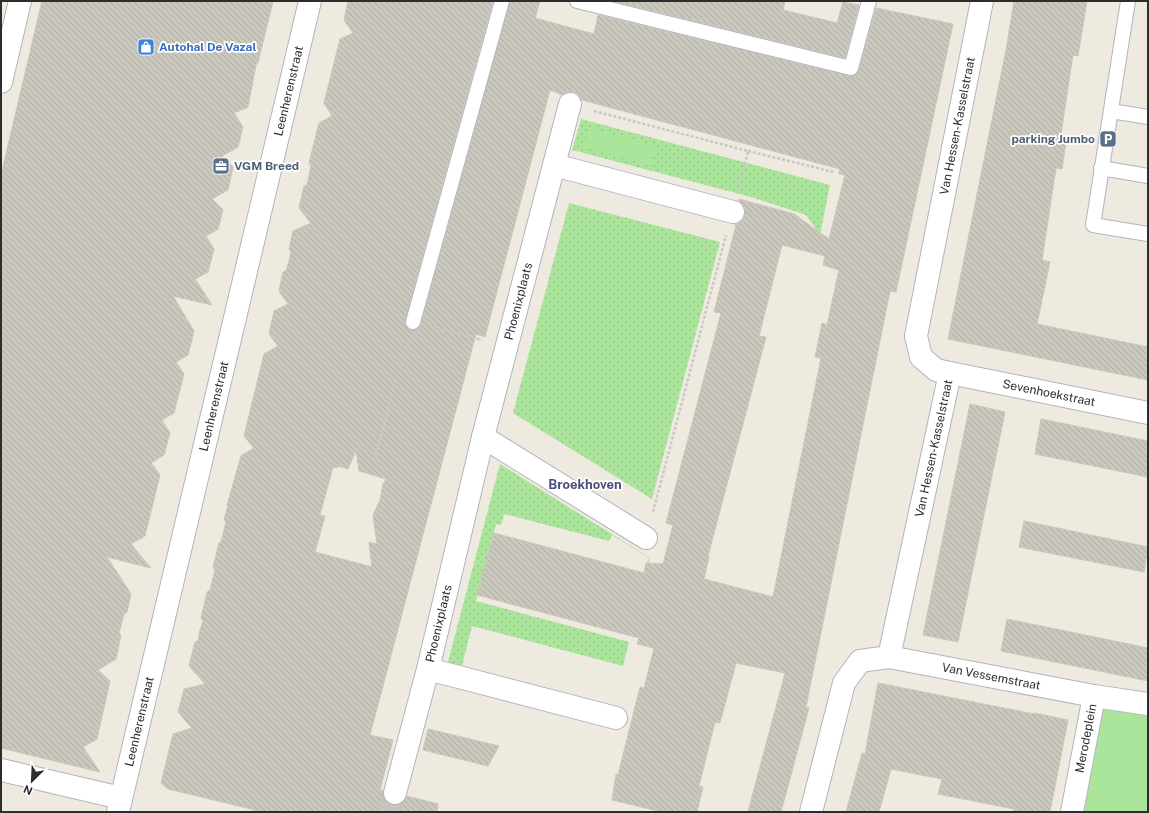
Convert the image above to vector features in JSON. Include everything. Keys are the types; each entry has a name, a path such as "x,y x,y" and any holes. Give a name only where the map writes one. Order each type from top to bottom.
{"street":[{"path":"1,82 20,1"},
{"name":"Leenherenstraat","path":"120,808 310,1"},
{"name":"Van Hessen-Kasselstraat","path":"888,657 950,373 936,370 921,357 916,336 982,1"},
{"name":"Phoenixplaats","path":"395,793 428,669 482,437 570,104"},
{"path":"554,165 732,212"},
{"name":"Sevenhoekstraat","path":"950,373 1148,413"},
{"path":"482,437 646,538"},
{"path":"811,812 844,683 860,661 888,657"},
{"name":"Van Vessemstraat","path":"888,657 1094,696"},
{"name":"Phoenixplaats","path":"428,669 616,718"},
{"name":"Merodeplein","path":"1072,812 1094,696 1148,704"},
{"path":"1,770 120,808"}],"lane":[{"path":"413,322 502,1"},
{"path":"577,1 851,68 869,1"},
{"path":"1128,1 1092,225 1148,234"},
{"path":"1111,111 1148,117"},
{"path":"1102,168 1148,176"}],"path":[{"path":"570,104 834,172"},
{"path":"646,538 748,151"},
{"path":"374,460 413,322 507,346"}],"green space":[{"path":"581,119 830,185 820,235 806,215 751,197 572,150"},
{"path":"589,128 655,146 651,165 584,147"},
{"path":"569,203 720,242 652,499 513,413"},
{"path":"500,464 650,558 648,564 649,558 612,535 609,541 504,514 501,525 496,524 476,601 629,642 623,666 472,626 462,666 448,662"},
{"path":"1098,707 1148,716 1148,812 1076,812"}],"building":[{"path":"42,1 273,1 258,63 256,65 248,107 234,113 243,127 238,147 222,156 233,167 228,190 212,199 223,210 218,229 206,236 214,249 208,272 195,279 212,305 173,296 194,331 188,355 176,362 184,374 174,413 162,420 170,433 164,455 151,463 160,475 145,536 131,544 151,568 107,557 131,594 127,612 124,614 119,633 121,635 116,659 98,670 110,681 97,739 83,747 100,772 1,748 1,175"},
{"path":"348,1 493,1 405,320 407,328 411,330 419,328 421,324 510,1 540,1 535,18 594,34 598,15 849,76 854,76 859,70 876,8 953,24 896,292 890,291 806,707 809,708 781,812 748,812 785,673 736,663 720,723 715,722 699,786 703,787 697,812 662,812 612,800 616,774 618,775 640,687 644,688 654,648 637,644 639,638 477,595 494,533 644,573 646,563 663,564 673,525 666,523 721,313 714,312 736,225 734,224 742,221 745,215 745,208 739,199 794,214 829,239 845,175 839,174 840,169 582,100 574,92 567,92 562,95 550,90 485,337 476,334 370,735 393,740 380,790 383,790 383,797 386,802 391,805 398,805 404,802 407,796 438,804 437,812 258,812 168,789 161,783 173,734 192,728 178,712 184,689 205,684 189,666 195,642 198,641 203,621 201,618 207,592 210,590 215,570 213,567 226,522 224,519 227,505 241,456 254,448 244,436 264,354 278,346 269,334 274,311 288,304 279,291 283,272 286,271 289,261 291,252 289,249 293,231 311,223 299,208 304,186 307,185 311,166 309,163 319,123 332,116 324,103 340,39 353,33 344,20","holes":["782,245 825,256 823,265 839,270 827,325 822,323 815,357 821,358 773,597 704,579 708,556 766,337 759,336","356,451 359,471 386,479 383,484 380,500 373,515 377,544 369,542 372,567 315,552 325,516 320,515 333,467 337,468 338,466 348,469"]},
{"path":"613,1 785,1 783,10 837,23 843,2 859,5 845,58"},
{"path":"1014,1 1087,1 1078,56 1073,55 1060,141 1066,142 1062,169 1056,168 1042,260 1050,262 1037,324 1148,347 1148,380 948,339 1006,50"},
{"path":"970,404 1005,412 958,642 923,635"},
{"path":"1041,419 1148,441 1148,477 1035,454"},
{"path":"1024,521 1148,547 1144,572 1019,547"},
{"path":"1007,619 1148,648 1148,681 1001,651"},
{"path":"878,683 1068,720 1050,812 1014,812 1014,809 938,794 942,779 891,769 879,812 846,812 862,753 865,754"},
{"path":"428,729 499,746 488,766 423,750"}],"tunnel":[{"path":"390,812 395,793"}],"place":[{"name":"Autohal De Vazal","path":"146,47"},
{"name":"parking Jumbo","path":"1108,139"},
{"name":"VGM Breed","path":"221,166"}],"district":[{"name":"Broekhoven","path":"585,484"}]}
